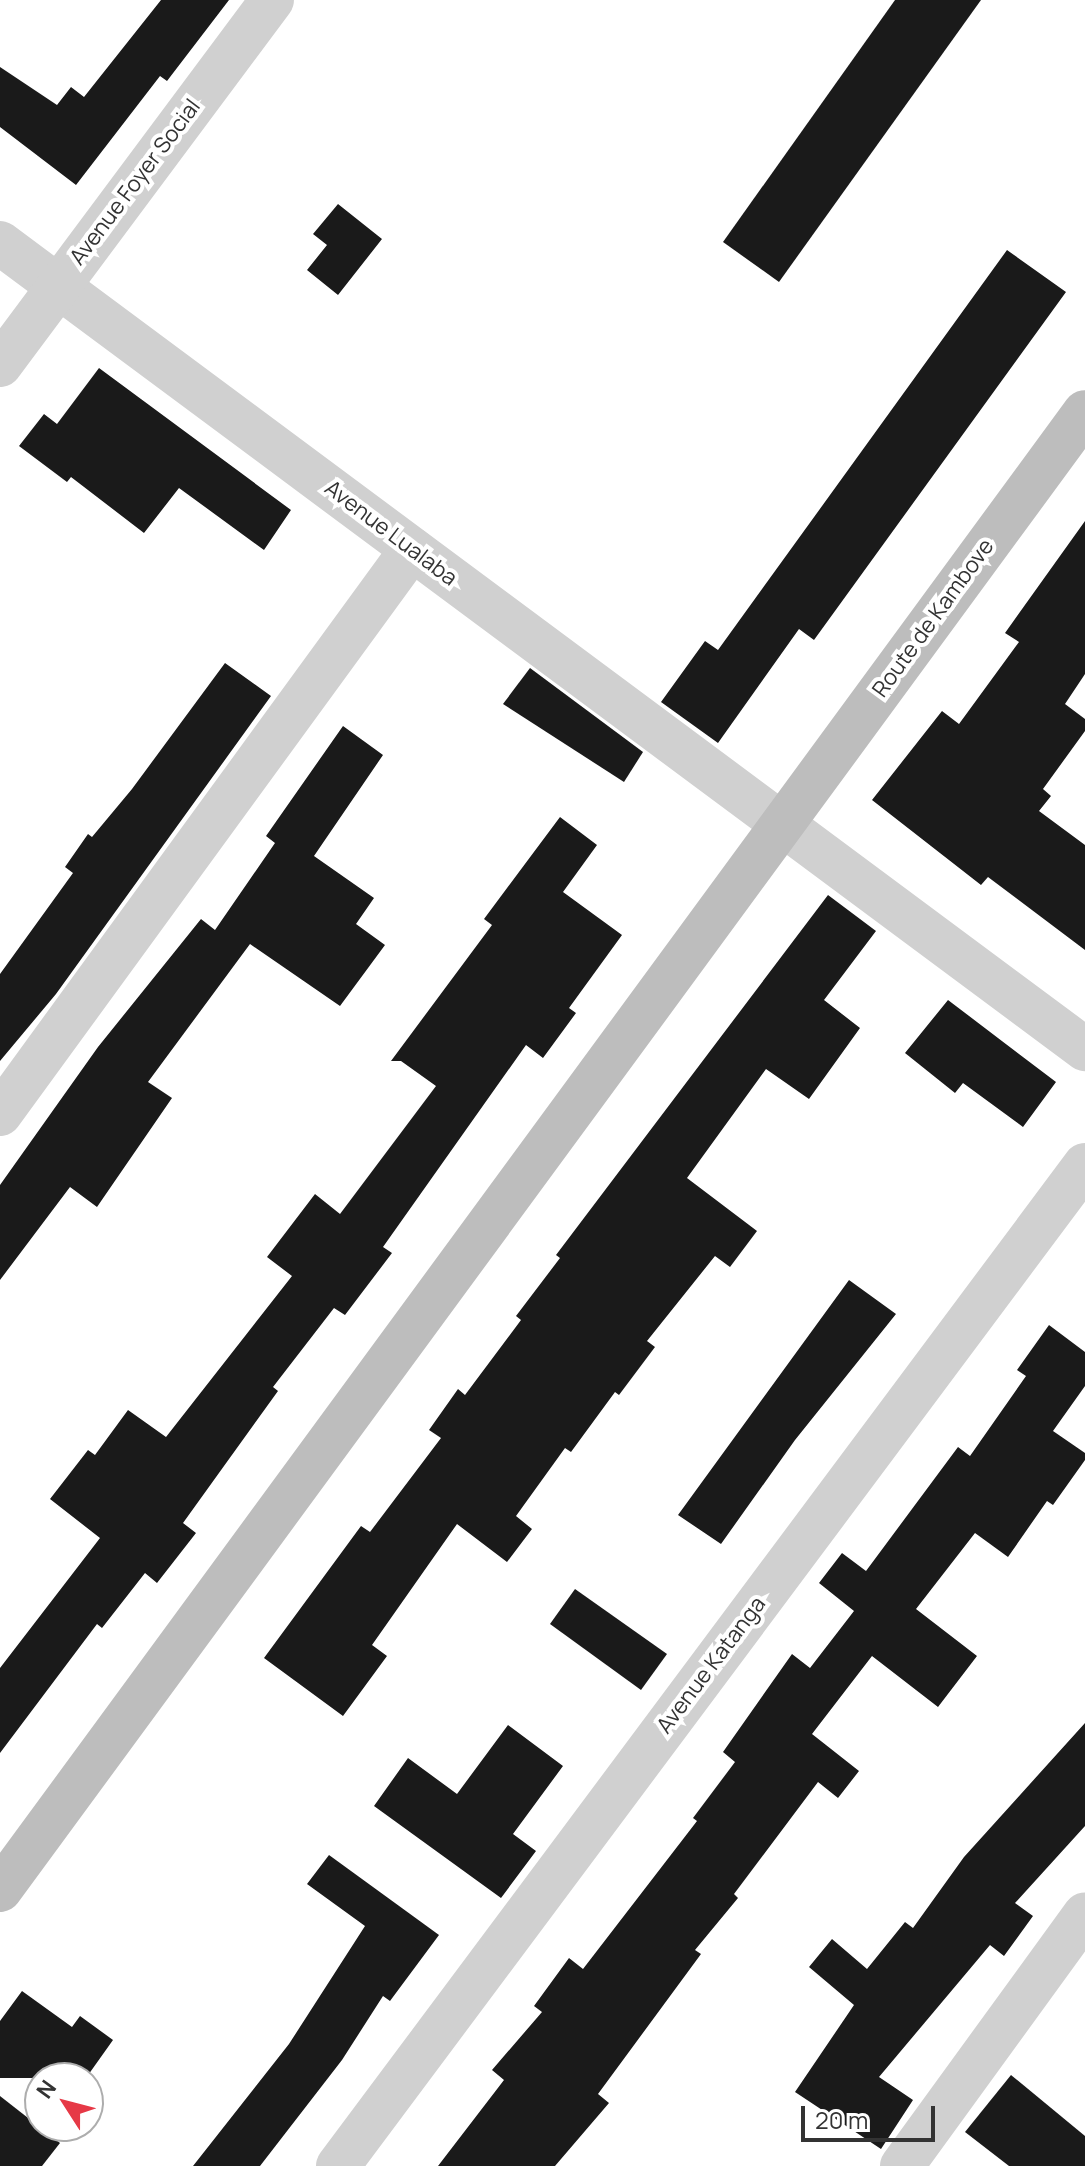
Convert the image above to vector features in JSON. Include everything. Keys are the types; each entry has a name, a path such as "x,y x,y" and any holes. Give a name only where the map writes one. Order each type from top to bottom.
{"street":[{"name":"Avenue Foyer Social","path":"0,365 272,0"},
{"name":"Avenue Lualaba","path":"0,243 1085,1049"},
{"name":"Route de Kambove","path":"0,1890 1085,412"},
{"path":"0,1114 412,549"},
{"name":"Avenue Katanga","path":"338,2166 1085,1165"},
{"path":"902,2166 1085,1914"}],"building":[{"path":"161,0 229,0 167,81 160,76 76,185 0,127 0,67 57,105 71,87 84,97"},
{"path":"895,0 981,0 779,282 723,242"},
{"path":"338,204 382,239 338,295 307,270 327,245 313,234"},
{"path":"1007,250 1066,292 814,640 799,629 718,743 661,702 705,641 718,650"},
{"path":"99,368 291,510 264,550 179,488 144,533 71,477 67,482 19,446 44,414 57,424"},
{"path":"1085,521 1085,674 1065,704 1085,719 1085,731 1043,789 1051,796 1039,811 1085,845 1085,950 988,877 981,885 872,800 942,711 959,724 1019,642 1005,633"},
{"path":"225,663 271,696 56,994 0,1061 0,974 73,873 65,867 88,834 92,837 132,789"},
{"path":"530,668 643,752 624,782 503,704"},
{"path":"343,726 383,755 314,856 374,898 356,924 385,945 340,1006 250,944 148,1082 172,1098 97,1207 70,1187 0,1280 0,1185 98,1047 201,919 215,930 275,843 266,836"},
{"path":"560,817 597,845 563,892 622,935 569,1008 576,1013 543,1058 526,1045 383,1247 392,1253 345,1315 334,1308 273,1387 278,1391 183,1523 196,1533 157,1583 145,1573 102,1628 97,1624 0,1753 0,1668 100,1538 50,1499 88,1450 95,1455 128,1410 166,1437 292,1276 267,1257 315,1194 340,1214 436,1086 401,1061 391,1061 492,925 484,919"},
{"path":"828,895 876,931 824,1000 860,1028 809,1099 766,1069 687,1178 757,1231 730,1267 715,1256 647,1341 655,1347 619,1395 615,1392 571,1452 565,1448 516,1516 532,1529 507,1562 457,1524 372,1645 387,1656 343,1716 264,1658 361,1526 370,1532 441,1438 429,1430 458,1389 465,1395 521,1320 516,1316 560,1258 556,1255"},
{"path":"948,1000 1056,1082 1023,1127 963,1083 955,1093 905,1053"},
{"path":"849,1280 896,1314 795,1440 721,1544 678,1515"},
{"path":"1049,1325 1085,1352 1085,1386 1053,1431 1085,1453 1085,1460 1053,1505 1047,1501 1008,1557 975,1533 916,1609 977,1656 938,1707 872,1656 812,1734 859,1771 838,1798 818,1782 734,1894 738,1898 695,1950 701,1954 598,2094 609,2103 555,2166 438,2166 504,2080 492,2070 542,2012 534,2006 569,1958 583,1969 697,1821 693,1818 735,1762 723,1752 792,1654 810,1668 854,1611 819,1583 842,1553 866,1571 958,1447 970,1456 1026,1376 1017,1370"},
{"path":"575,1589 667,1654 641,1690 550,1624"},
{"path":"1085,1723 1085,1826 1015,1903 1033,1916 1004,1956 990,1945 879,2077 913,2100 881,2149 795,2092 854,2005 809,1967 832,1939 867,1969 905,1922 913,1928 964,1857"},
{"path":"508,1725 563,1766 513,1834 536,1851 501,1898 374,1806 408,1758 457,1794"},
{"path":"329,1855 439,1935 390,2001 383,1996 342,2060 260,2166 193,2166 289,2044 365,1926 307,1884"},
{"path":"22,1991 72,2027 80,2016 113,2040 97,2062 24,2062 24,2078 0,2078 0,2021"},
{"path":"1011,2075 1085,2136 1085,2166 1009,2166 965,2132"},
{"path":"0,2096 24,2115 24,2142 60,2143 42,2166 0,2166"}]}
